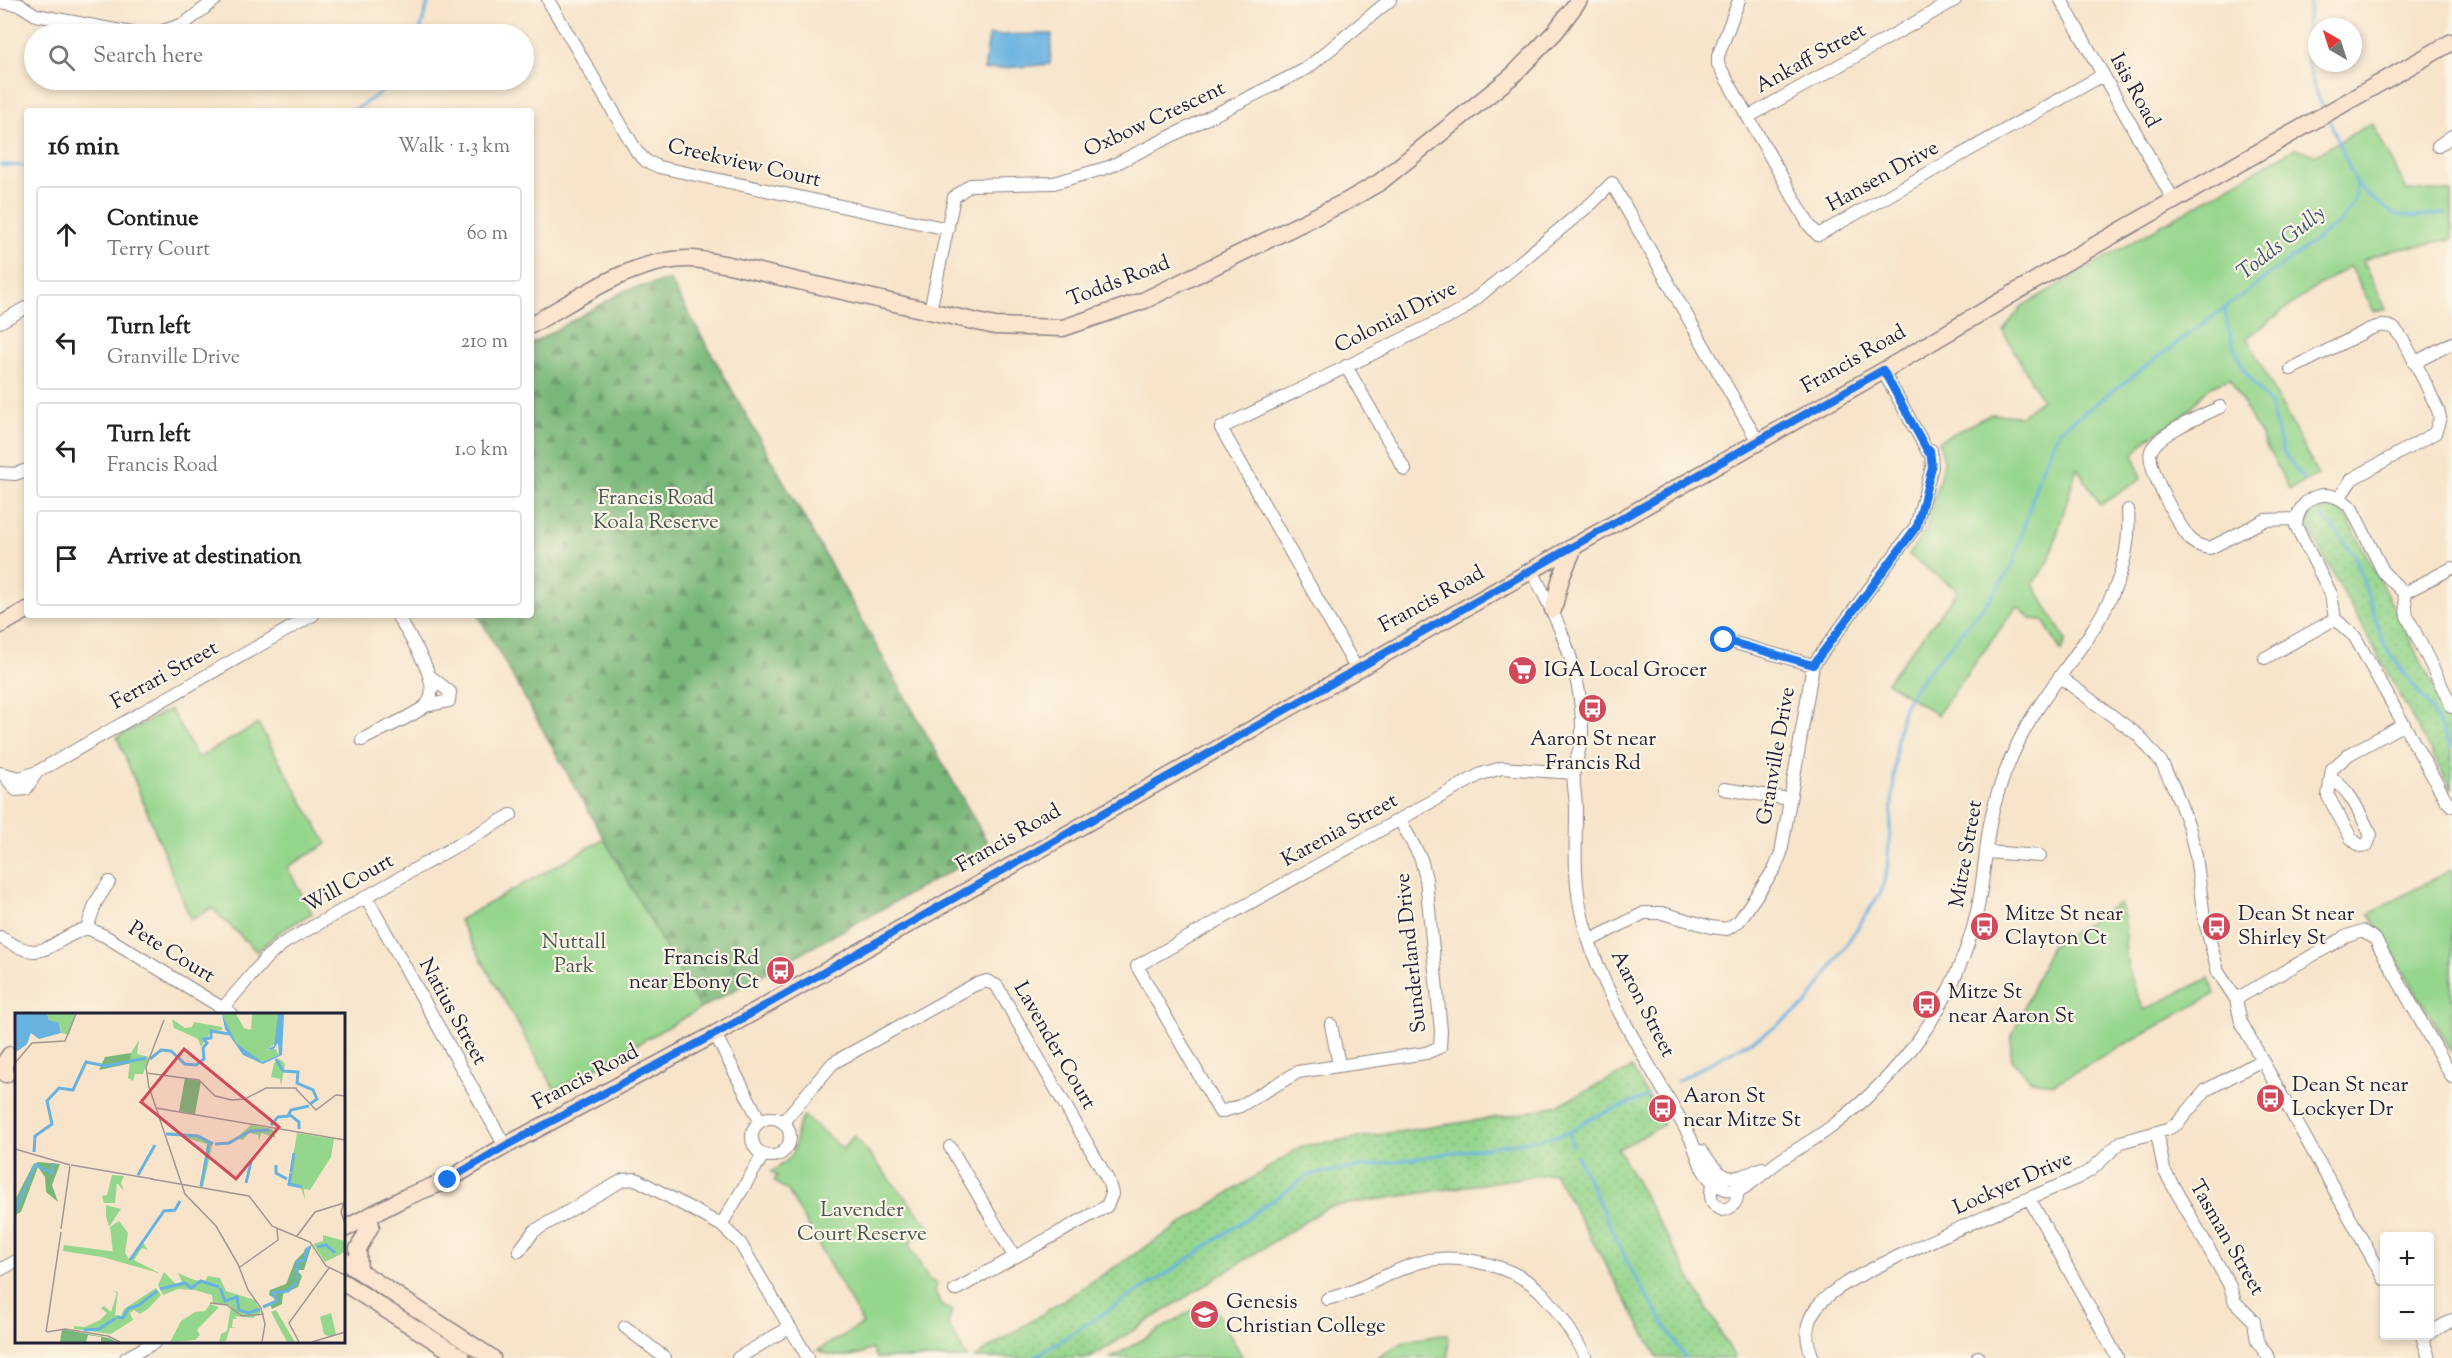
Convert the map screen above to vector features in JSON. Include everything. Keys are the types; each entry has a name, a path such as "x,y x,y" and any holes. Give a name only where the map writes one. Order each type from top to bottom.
{"main road":[{"name":"Todds Road","path":"534,323 615,278 667,261 692,259 729,265 995,326 1063,328 1117,311 1167,290 1347,201 1404,165 1533,56 1579,0"},
{"name":"Francis Road","path":"345,1239 505,1146 715,1034 1883,370 2280,139 2452,42"},
{"path":"1553,610 1561,578 1575,545"},
{"path":"0,625 24,612"},
{"path":"8,1075 3,1065 9,1054"},
{"name":"Francis Road","path":"345,1228 406,1197 429,1189"},
{"path":"359,1271 358,1249 371,1225"},
{"path":"345,1262 492,1358"},
{"path":"345,1284 462,1358"}],"street":[{"path":"184,24 215,0"},
{"name":"Creekview Court","path":"548,0 626,135 646,161 659,167 948,229"},
{"name":"Oxbow Crescent","path":"930,311 954,197 970,186 1054,183 1109,167 1306,69 1390,0"},
{"name":"Hansen Drive","path":"1739,0 1718,56 1718,64 1809,225 1818,235 2103,75"},
{"name":"Ankaff Street","path":"1748,117 1955,0"},
{"name":"Isis Road","path":"2061,0 2174,201"},
{"path":"0,2 20,5 36,15 84,24"},
{"path":"2438,146 2452,136"},
{"name":"Colonial Drive","path":"1356,668 1221,428 1462,310 1593,202 1612,183 1757,440"},
{"path":"1,319 24,308"},
{"path":"2291,369 2370,329 2380,325 2390,327 2397,332 2438,410 2440,418 2435,433 2352,479 2340,498"},
{"path":"2414,363 2452,343"},
{"path":"1346,366 1405,470"},
{"name":"Granville Drive","path":"1589,941 1644,913 1662,913 1727,929 1739,921 1775,868 1781,853 1813,665 1917,526 1932,467 1930,450 1928,452 1883,370"},
{"path":"2220,407 2161,438 2150,452 2150,467 2189,538 2201,547 2210,548 2265,520 2297,519"},
{"path":"0,473 15,474 24,471"},
{"path":"2452,707 2407,616 2404,593 2384,573 2352,509 2334,495 2317,496 2303,506 2297,519 2299,534 2331,594 2336,619 2355,637 2446,800 2452,806"},
{"name":"Mitze Street","path":"1727,1183 1780,1160 1835,1125 1872,1094 1909,1054 1935,1016 1959,967 1972,932 1997,796 2007,769 2033,714 2104,614 2116,586 2130,532 2128,510"},
{"path":"2404,593 2452,568"},
{"name":"Aaron Street","path":"1531,569 1553,610 1566,643 1578,688 1582,734 1573,773 1576,807 1574,845 1576,882 1582,919 1589,941 1600,974 1690,1138 1727,1183"},
{"path":"399,618 431,677 433,693 426,706"},
{"path":"2265,658 2336,619"},
{"name":"Ferrari Street","path":"2,774 16,790 26,789 37,772 291,621"},
{"path":"1724,640 1813,665"},
{"path":"362,740 426,706 449,701 450,692 431,677"},
{"path":"2060,677 2138,735 2161,762 2189,827 2212,954 2218,972 2236,999 2241,1022 2380,1270"},
{"path":"2332,779 2346,790 2367,827 2371,835 2367,845 2360,846 2351,838 2328,796 2332,769 2337,762 2403,724"},
{"name":"Karenia Street","path":"1137,966 1481,774 1503,768 1573,773"},
{"path":"1724,789 1789,799"},
{"name":"Will Court","path":"228,1011 267,957 284,943 511,815"},
{"name":"Sunderland Drive","path":"1137,966 1220,1112 1240,1106 1298,1072 1426,1053 1440,1047 1441,1031 1426,879 1421,859 1400,820"},
{"path":"1987,852 2040,856"},
{"path":"0,937 19,949 38,951 53,947 76,932 87,928 96,902 109,882"},
{"name":"Natius Street","path":"366,897 505,1146"},
{"name":"Pete Court","path":"87,928 105,936 228,1011"},
{"path":"2236,999 2345,937 2362,931 2375,939 2451,1077"},
{"name":"Lavender Court","path":"783,1122 834,1063 974,985 987,981 997,986 1108,1180 1112,1194 1107,1206 955,1290"},
{"path":"1331,1024 1339,1065"},
{"path":"715,1034 760,1121"},
{"name":"Lockyer Drive","path":"1813,1358 1806,1344 1808,1324 1818,1306 1835,1292 1910,1251 2091,1170 2121,1142 2157,1133 2177,1124 2206,1090 2262,1060"},
{"path":"771,1118 783,1122 790,1137 787,1148 778,1155 763,1155 756,1149 752,1137 753,1130 760,1121 771,1118"},
{"name":"Tasman Street","path":"2157,1133 2164,1170 2229,1284 2235,1302 2254,1321 2257,1341 2269,1358"},
{"path":"950,1147 1014,1256"},
{"path":"721,1225 763,1155"},
{"path":"519,1251 534,1230 623,1180 636,1179 721,1225 740,1243 808,1358"},
{"path":"2029,1198 2117,1357"},
{"path":"1327,1299 1359,1290 1422,1261 1449,1258 1474,1261 1500,1268 1540,1291 1586,1358"},
{"path":"0,1270 15,1262"},
{"path":"2434,1330 2452,1320"},
{"path":"625,1327 665,1358"},
{"path":"738,1358 790,1327"},
{"path":"2426,1340 2429,1358"},
{"path":"126,1358 152,1343"}],"green space":[{"path":"2372,123 2407,190 2452,192 2452,239 2385,252 2363,260 2386,309 2374,311 2350,266 2310,291 2247,338 2318,475 2290,490 2230,379 2220,382 2207,390 2177,421 2145,441 2134,455 2141,479 2100,505 2077,467 2049,561 2033,584 2066,640 2061,651 2043,620 2031,619 2017,606 1937,715 1887,682 1958,591 1909,555 1926,529 1944,461 1939,441 1991,414 2020,416 2042,400 2003,331 2022,306 2295,148 2315,155"},
{"name":"Francis Road Koala Reserve","path":"670,280 991,849 700,1009 480,618 534,618 534,342 626,290"},
{"path":"2323,502 2335,503 2345,513 2452,722 2452,790 2307,526 2312,507"},
{"path":"170,709 198,758 258,724 327,844 287,867 312,913 278,933 257,952 212,908 191,920 117,737"},
{"name":"Nuttall Park","path":"604,839 700,1009 555,1090 459,920"},
{"path":"2452,869 2452,1052 2369,914"},
{"path":"2119,903 2125,924 2125,947 2129,970 2144,1010 2209,978 2215,994 2054,1084 2031,1080 2011,1058 2011,1038 2051,946"},
{"path":"1632,1068 1664,1125 1618,1149 1735,1358 1658,1358 1554,1173 1328,1207 1090,1358 974,1358 1302,1146 1520,1114 1558,1105"},
{"name":"Lavender Court Reserve","path":"804,1116 843,1149 854,1136 932,1230 908,1243 929,1280 937,1283 934,1292 943,1307 952,1310 948,1324 967,1358 877,1358 872,1349 845,1356 818,1350 863,1324 788,1191 774,1181 777,1176 771,1172 783,1164 794,1151 796,1132"},
{"path":"1210,1300 1243,1358 1111,1358"},
{"path":"1448,1334 1448,1358 1376,1358 1406,1341"}],"water":[{"path":"1052,34 1050,64 984,70 989,35"}],"waterway":[{"path":"422,24 429,0"},
{"name":"Todds Gully","path":"2311,0 2306,42 2307,55 2312,81 2323,108"},
{"path":"358,108 384,90"},
{"path":"1677,1081 1766,1033 1807,1004 1881,892 1887,871 1897,738 1903,709 1915,687 1994,594 2013,564 2039,475 2059,431 2340,222 2352,206 2357,185 2329,119"},
{"path":"0,165 24,166"},
{"path":"2357,185 2379,204 2396,214 2405,216 2445,214"},
{"path":"2225,308 2228,328 2243,369 2270,404 2283,452 2304,480"},
{"path":"2322,516 2340,535 2356,559 2384,645 2432,711 2452,748"},
{"path":"1033,1358 1174,1269 1309,1175 1548,1138 1569,1132 1589,1119 1648,1096"},
{"path":"1569,1132 1572,1146"},
{"path":"1577,1156 1630,1268 1685,1358"}],"place":[{"name":"IGA Local Grocer","path":"1523,671"},
{"name":"Aaron St near Francis Rd","path":"1593,709"},
{"name":"Mitze St near Clayton Ct","path":"1984,927"},
{"name":"Dean St near Shirley St","path":"2217,927"},
{"name":"Francis Rd near Ebony Ct","path":"780,971"},
{"name":"Mitze St near Aaron St","path":"1927,1005"},
{"name":"Dean St near Lockyer Dr","path":"2271,1098"},
{"name":"Aaron St near Mitze St","path":"1662,1109"},
{"name":"Genesis Christian College","path":"1205,1315"}],"route":[{"path":"448,1180 505,1146 715,1034 1011,863 1883,370 1928,452 1930,450 1932,467 1917,526 1813,665 1724,640"}]}
